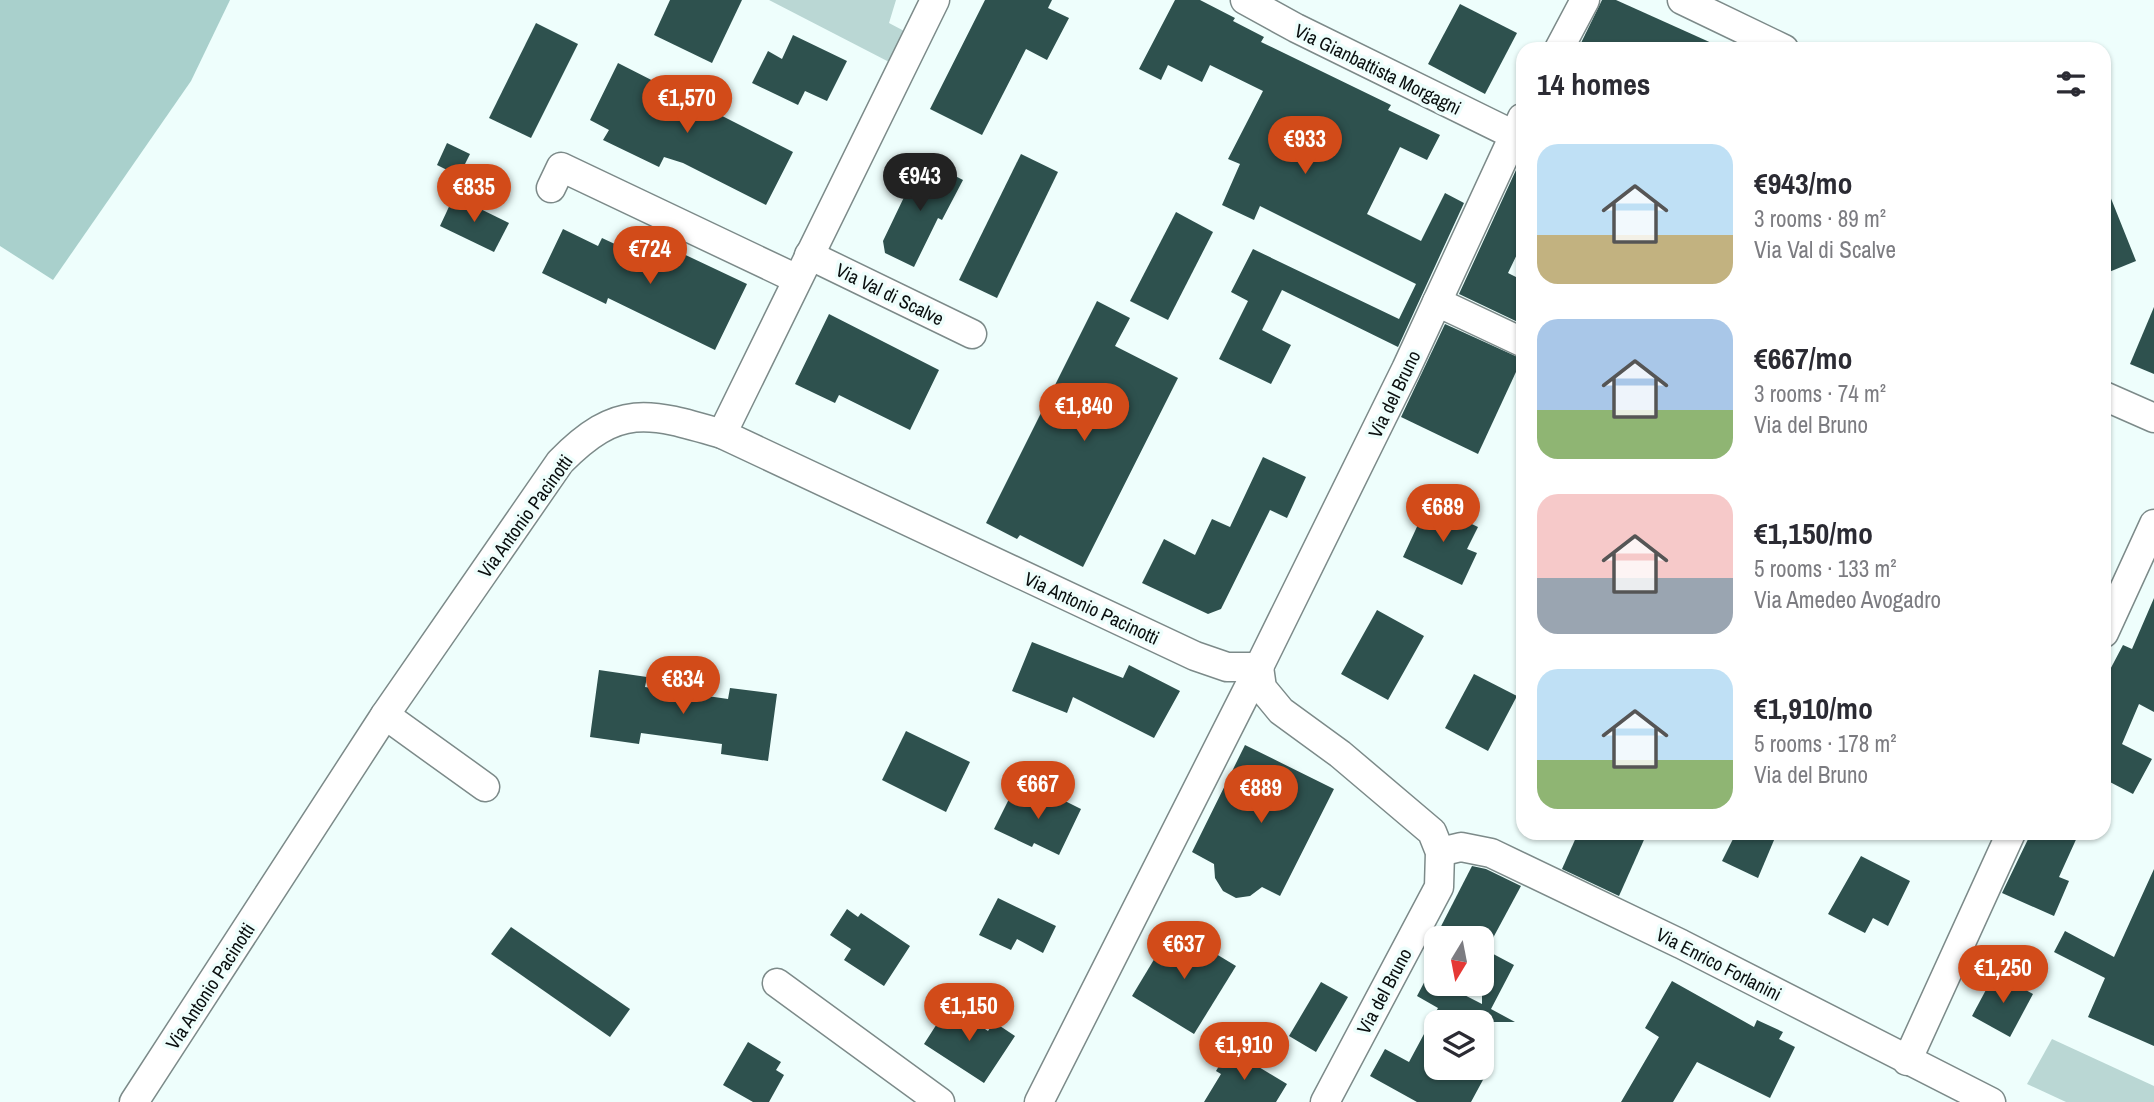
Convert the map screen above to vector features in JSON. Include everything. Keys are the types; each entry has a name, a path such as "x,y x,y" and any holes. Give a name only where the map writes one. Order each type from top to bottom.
{"street":[{"path":"722,434 935,0"},
{"name":"Via Gianbattista Morgagni","path":"1245,0 1516,130"},
{"path":"1563,42 1585,0"},
{"path":"1682,0 1769,42"},
{"name":"Via del Bruno","path":"1039,1102 1259,667 1516,137"},
{"name":"Via Val di Scalve","path":"551,188 562,167 972,334"},
{"path":"1437,302 1516,339"},
{"path":"2111,399 2154,418"},
{"name":"Via Antonio Pacinotti","path":"134,1102 385,715 560,462 586,436 611,422 645,416 680,421 722,434 1195,656 1227,667 1259,667"},
{"path":"2111,618 2154,524"},
{"path":"1259,667 1262,688 1281,710 1340,754 1432,832 1440,852"},
{"path":"385,715 485,787"},
{"path":"1907,1060 2008,840"},
{"name":"Via Enrico Forlanini","path":"1440,852 1461,847 1491,853 1681,944 1991,1102"},
{"name":"Via del Bruno","path":"1325,1102 1439,887 1440,852"},
{"path":"777,983 940,1102"}],"shaded area":[{"path":"0,0 230,0 191,81 53,280 0,246"},
{"path":"769,0 896,0 889,23 906,32 893,64"},
{"path":"2052,1039 2154,1086 2154,1102 2066,1102 2027,1084"}],"building":[{"path":"670,0 742,0 712,63 654,35"},
{"path":"985,0 1052,0 1048,8 1069,18 1047,60 1026,49 982,135 930,109"},
{"path":"1175,0 1200,0 1264,37 1261,42 1391,105 1388,110 1440,135 1427,160 1400,147 1367,214 1421,241 1445,193 1464,203 1398,347 1282,290 1262,330 1291,345 1271,384 1219,359 1248,301 1231,292 1253,249 1399,319 1416,284 1260,206 1254,220 1222,205 1240,164 1228,159 1263,91 1210,65 1202,82 1168,65 1161,80 1139,69"},
{"path":"1602,0 1616,0 1709,42 1581,42"},
{"path":"1460,4 1517,33 1485,94 1428,64"},
{"path":"536,23 578,44 531,138 489,118"},
{"path":"793,35 847,61 827,101 805,91 798,105 752,83 768,51 782,59"},
{"path":"618,63 793,152 766,205 683,163 664,157 659,167 603,140 609,130 590,120"},
{"path":"447,143 470,154 459,176 437,165"},
{"path":"1021,154 1058,172 997,298 959,280"},
{"path":"928,162 963,180 942,220 938,218 914,267 885,253 883,241 918,168 924,171"},
{"path":"1516,170 1516,256 1508,273 1516,277 1516,321 1459,294"},
{"path":"454,196 509,223 494,252 440,226"},
{"path":"2111,198 2136,261 2111,271"},
{"path":"1176,212 1213,232 1168,320 1130,301"},
{"path":"563,229 598,246 602,238 666,268 675,250 747,284 715,350 608,298 606,304 542,273"},
{"path":"1097,301 1130,318 1115,346 1178,378 1083,567 1020,535 1017,539 986,523"},
{"path":"2154,307 2154,374 2130,364"},
{"path":"829,314 939,370 910,430 839,395 835,403 795,384"},
{"path":"1445,324 1516,356 1516,372 1478,454 1401,417"},
{"path":"1263,457 1306,477 1287,518 1270,510 1221,609 1208,614 1142,583 1164,539 1195,555 1212,519 1230,527"},
{"path":"1428,503 1478,527 1467,549 1477,553 1462,585 1403,557"},
{"path":"2154,598 2154,712 2139,704 2122,744 2152,759 2133,794 2111,783 2111,668 2123,645 2132,649"},
{"path":"1377,610 1424,636 1388,700 1341,674"},
{"path":"1032,642 1123,678 1129,665 1180,691 1154,738 1073,697 1067,713 1012,691"},
{"path":"599,670 647,677 645,687 728,699 730,688 777,694 768,761 721,754 722,744 641,733 639,744 590,737"},
{"path":"1474,674 1516,695 1488,751 1445,728"},
{"path":"906,731 970,762 946,812 882,780"},
{"path":"1245,745 1334,789 1280,896 1262,887 1250,896 1236,898 1223,891 1215,878 1214,864 1192,852"},
{"path":"1015,787 1049,803 1053,795 1081,809 1059,855 1034,843 1032,847 994,829"},
{"path":"1575,840 1644,840 1619,896 1562,869"},
{"path":"1732,840 1774,840 1758,878 1722,861"},
{"path":"2028,840 2076,840 2059,877 2069,881 2054,916 2002,893"},
{"path":"1861,856 1910,881 1888,926 1873,918 1865,933 1828,914"},
{"path":"1472,866 1486,869 1521,886 1494,936 1494,926 1441,926"},
{"path":"2154,869 2154,1046 2088,1017 2105,978 2054,952 2065,931 2114,957"},
{"path":"998,898 1056,926 1043,953 1017,939 1011,950 979,935"},
{"path":"847,909 858,917 861,913 910,946 884,986 844,960 851,949 830,935"},
{"path":"511,927 630,1009 610,1037 491,954"},
{"path":"1173,928 1236,966 1194,1034 1132,996"},
{"path":"1494,954 1514,965 1493,1010 1437,1010 1438,1008 1417,996 1424,983 1424,996 1466,996 1482,1004 1482,996 1494,996"},
{"path":"1995,973 2033,994 2010,1037 1972,1016"},
{"path":"1672,981 1754,1027 1757,1020 1783,1032 1779,1039 1795,1047 1770,1098 1697,1062 1673,1102 1621,1102 1659,1037 1645,1028"},
{"path":"1321,982 1348,997 1316,1052 1289,1036"},
{"path":"949,1005 988,1031 994,1022 1015,1036 984,1083 924,1044"},
{"path":"1494,1011 1515,1022 1494,1022"},
{"path":"1424,1034 1424,1080 1483,1080 1471,1102 1417,1102 1370,1076 1385,1049 1409,1062"},
{"path":"748,1042 781,1062 776,1070 784,1075 769,1102 753,1102 723,1085"},
{"path":"1229,1049 1287,1084 1276,1102 1204,1102 1221,1074 1216,1071"}]}
